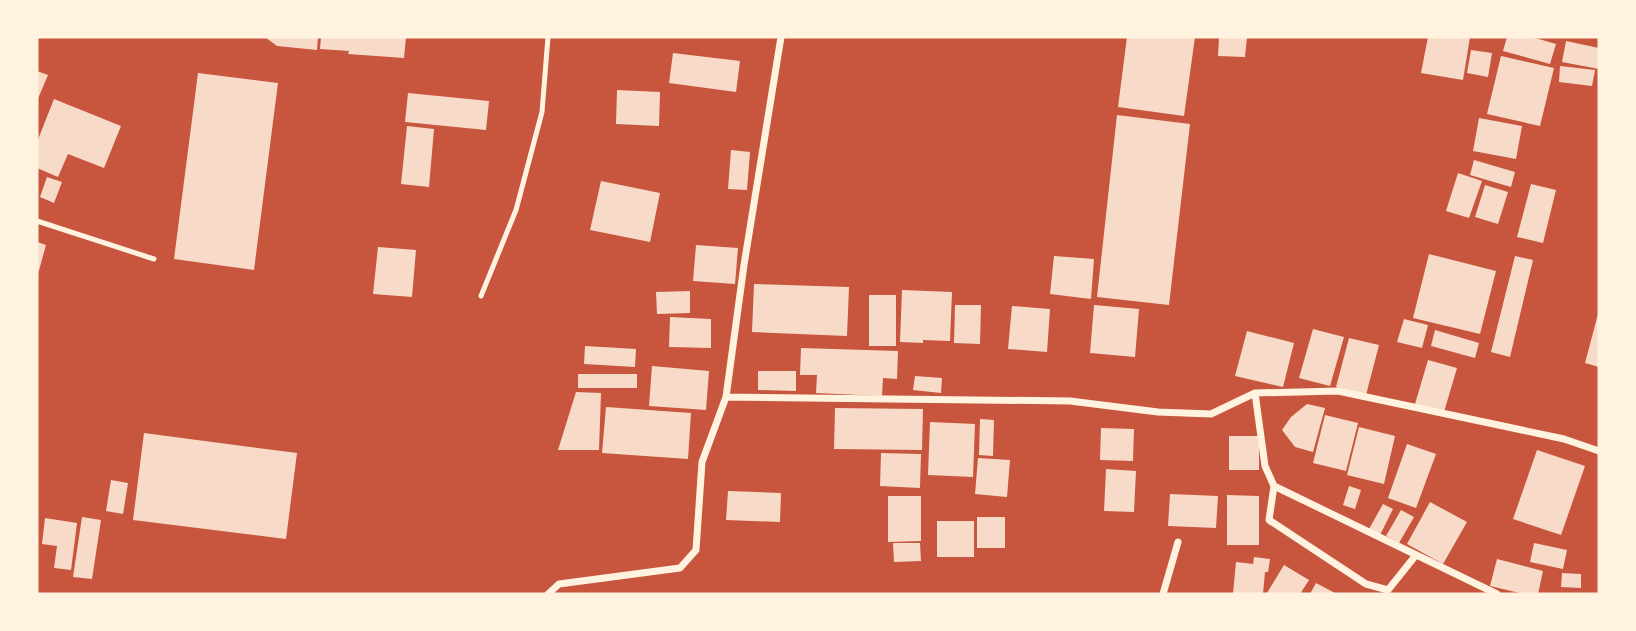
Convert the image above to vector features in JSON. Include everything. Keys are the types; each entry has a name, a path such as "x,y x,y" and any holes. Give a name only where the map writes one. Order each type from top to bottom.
{"street":[{"path":"548,594 559,583 680,568 696,550 702,463 726,397 744,264 781,37"},
{"path":"726,397 1070,401 1158,412 1211,414 1255,393 1338,391 1564,439 1599,451"},
{"path":"1255,393 1265,466 1274,486 1269,520 1366,583 1388,590 1416,555"},
{"path":"1274,486 1497,594"},
{"path":"1163,594 1178,542"}],"lane":[{"path":"481,296 516,210 542,112 548,37"},
{"path":"37,221 154,259"}],"building":[{"path":"265,37 318,37 317,50 277,46"},
{"path":"321,37 406,37 404,58 320,49"},
{"path":"1127,37 1195,37 1184,116 1118,107"},
{"path":"1219,37 1247,37 1245,57 1218,56"},
{"path":"1428,37 1470,37 1463,80 1421,73"},
{"path":"1507,37 1532,37 1556,44 1550,64 1503,51"},
{"path":"1566,41 1599,48 1599,69 1562,62"},
{"path":"1471,50 1492,53 1488,77 1467,73"},
{"path":"673,53 740,61 736,92 669,83"},
{"path":"1501,56 1554,68 1540,126 1487,114"},
{"path":"1560,66 1595,70 1592,86 1559,82"},
{"path":"37,71 48,75 37,101"},
{"path":"198,73 278,83 254,270 174,259"},
{"path":"617,90 660,92 659,126 616,124"},
{"path":"408,93 489,101 486,130 405,122"},
{"path":"54,99 121,126 104,168 68,154 58,177 37,168 37,142"},
{"path":"1117,115 1190,124 1169,305 1097,297"},
{"path":"1479,118 1522,126 1516,159 1473,151"},
{"path":"407,126 434,129 429,187 401,184"},
{"path":"731,150 750,152 747,190 728,189"},
{"path":"1474,160 1515,172 1511,187 1470,175"},
{"path":"1458,173 1482,181 1469,218 1446,211"},
{"path":"47,177 62,182 54,203 40,197"},
{"path":"601,181 660,193 650,242 590,230"},
{"path":"1531,184 1556,190 1543,243 1517,237"},
{"path":"1485,185 1508,192 1498,224 1475,217"},
{"path":"37,242 46,245 38,274 37,274"},
{"path":"696,245 738,248 735,284 693,281"},
{"path":"378,247 416,250 412,297 373,294"},
{"path":"1429,254 1496,271 1480,334 1413,318"},
{"path":"1054,256 1094,259 1091,299 1050,294"},
{"path":"1515,256 1533,260 1510,357 1491,352"},
{"path":"754,284 849,287 847,336 752,332"},
{"path":"902,290 952,292 950,341 900,342"},
{"path":"690,291 690,313 657,314 656,292"},
{"path":"869,295 896,295 896,346 869,346"},
{"path":"955,305 981,305 980,344 954,343"},
{"path":"1094,305 1139,309 1135,357 1090,353"},
{"path":"1012,306 1050,309 1047,352 1008,349"},
{"path":"1599,314 1599,367 1585,363"},
{"path":"670,317 711,319 711,348 669,347"},
{"path":"1404,319 1428,325 1422,348 1397,342"},
{"path":"1313,329 1344,337 1330,386 1299,378"},
{"path":"1435,330 1479,343 1475,358 1431,346"},
{"path":"1247,331 1294,343 1283,387 1235,376"},
{"path":"1349,338 1379,345 1366,395 1336,387"},
{"path":"585,346 636,349 635,367 584,364"},
{"path":"801,348 898,351 897,379 883,378 882,396 816,393 817,375 800,375"},
{"path":"1428,360 1457,368 1444,412 1415,404"},
{"path":"652,366 709,371 706,410 649,406"},
{"path":"758,371 796,371 796,391 758,390"},
{"path":"578,374 637,374 637,388 578,388"},
{"path":"915,376 942,378 941,393 913,390"},
{"path":"576,392 601,393 599,450 558,450"},
{"path":"1307,404 1325,408 1313,452 1295,447 1282,430 1291,417"},
{"path":"606,407 691,413 688,459 602,453"},
{"path":"835,408 923,409 922,450 834,449"},
{"path":"1325,415 1358,423 1346,471 1313,463"},
{"path":"980,419 994,420 993,456 979,455"},
{"path":"930,422 975,424 973,477 928,475"},
{"path":"1359,427 1395,436 1384,484 1347,475"},
{"path":"1101,428 1134,429 1133,461 1100,460"},
{"path":"144,433 297,453 286,539 133,520"},
{"path":"1229,436 1259,436 1259,470 1229,470"},
{"path":"1407,444 1436,454 1416,508 1388,498"},
{"path":"1537,450 1585,466 1561,535 1513,519"},
{"path":"881,453 921,454 920,488 880,486"},
{"path":"978,458 1010,460 1007,497 975,494"},
{"path":"1106,469 1136,471 1134,512 1104,511"},
{"path":"111,480 128,483 123,514 106,511"},
{"path":"1349,486 1361,490 1355,509 1343,505"},
{"path":"728,491 781,493 780,522 726,520"},
{"path":"1170,494 1218,496 1216,528 1168,526"},
{"path":"1227,495 1259,496 1259,545 1227,545"},
{"path":"888,496 921,496 921,541 888,542"},
{"path":"1430,502 1467,522 1443,564 1407,544"},
{"path":"1383,504 1393,509 1380,535 1369,529"},
{"path":"1401,510 1414,517 1399,543 1386,536"},
{"path":"82,517 101,520 92,579 73,577"},
{"path":"977,517 1005,517 1005,548 977,548"},
{"path":"45,518 77,523 71,570 54,568 57,546 42,544"},
{"path":"937,521 974,521 974,557 937,557"},
{"path":"893,543 920,543 921,561 894,562"},
{"path":"1534,543 1567,550 1563,569 1530,562"},
{"path":"1254,557 1270,559 1268,572 1265,572 1263,594 1233,594 1236,562 1253,564"},
{"path":"1497,559 1543,571 1538,594 1524,594 1490,586"},
{"path":"1284,565 1309,580 1300,594 1267,593"},
{"path":"1562,573 1581,574 1581,588 1561,587"},
{"path":"1316,583 1337,594 1310,594"}]}
